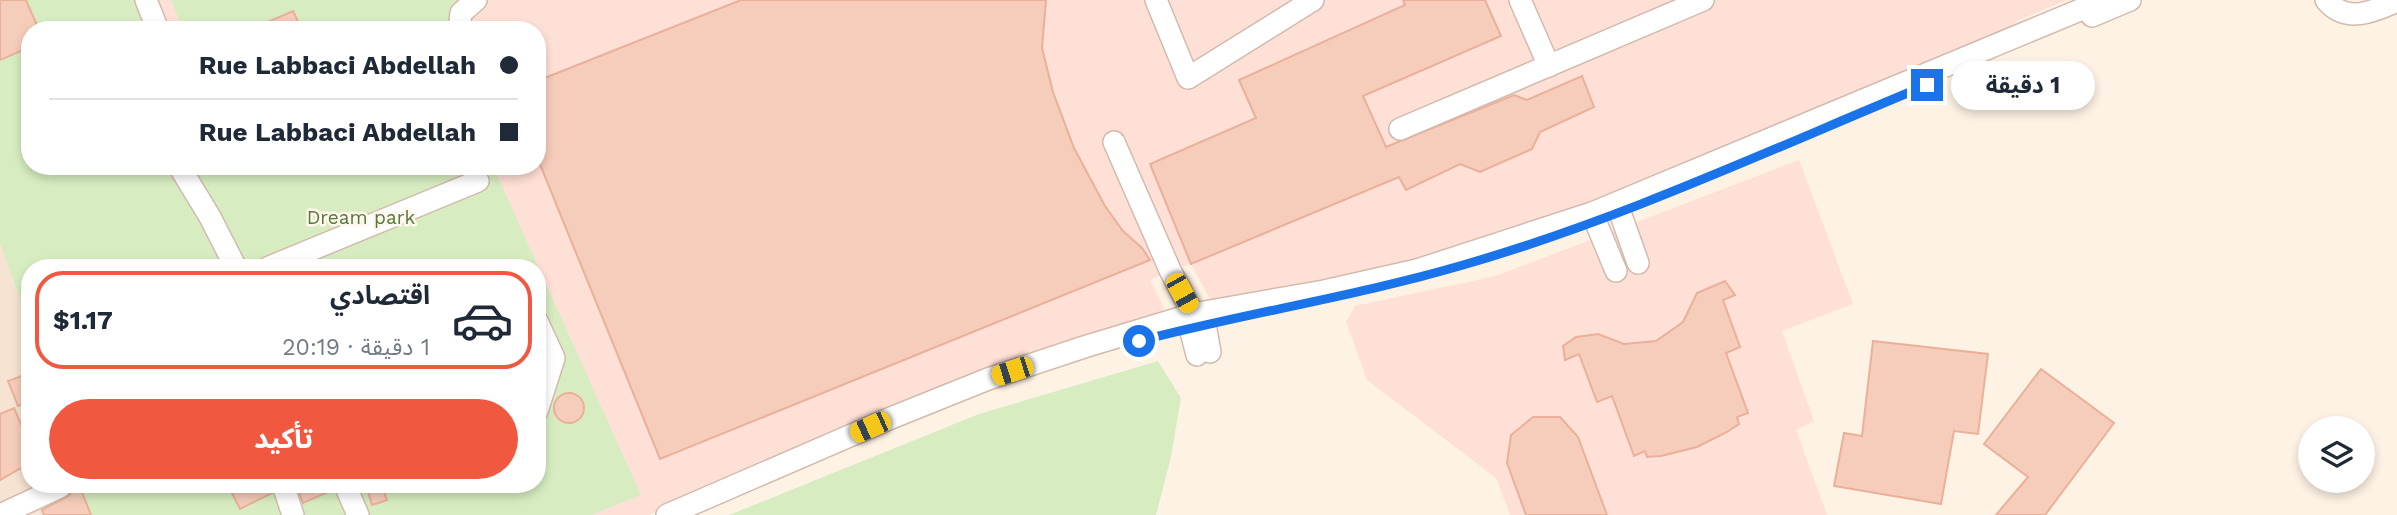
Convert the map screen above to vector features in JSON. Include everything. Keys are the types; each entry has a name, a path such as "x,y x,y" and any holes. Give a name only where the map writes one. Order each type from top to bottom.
{"street":[{"path":"460,21 461,13 476,0"},
{"path":"1156,0 1188,78 1313,0"},
{"path":"1520,0 1549,66"},
{"path":"1400,129 1703,0"},
{"path":"1619,208 2104,0"},
{"path":"667,515 988,379 1196,322 1420,278 1594,217 2130,0"},
{"path":"2326,0 2342,12 2360,15 2397,1"},
{"path":"147,3 149,21"},
{"path":"147,3 154,21"},
{"path":"1114,142 1170,270 1196,322 1204,353"},
{"path":"184,175 231,259"},
{"path":"289,259 478,181"},
{"path":"1619,208 1638,263"},
{"path":"1594,217 1616,271"},
{"path":"693,515 940,405 1196,322"},
{"path":"546,341 554,358 546,383"},
{"path":"0,515 47,493"},
{"path":"286,493 293,515"},
{"path":"348,493 358,515"}],"shaded area":[{"path":"0,0 2067,0 2017,21 2005,33 1676,170 1531,226 1390,267 1215,308 1191,264 1170,270 1150,280 1164,308 1157,319 939,391 649,515 84,515 416,493 546,493 546,259 21,259 21,301 0,243"},
{"path":"1799,160 1853,304 1782,331 1814,421 1796,430 1827,515 1510,515 1496,478 1367,380 1346,322 1355,306 1496,276"},
{"path":"0,243 21,301 21,493 77,493 84,515 0,515"}],"green space":[{"name":"Dream park","path":"0,0 136,0 144,21 21,21 21,175 497,175 535,259 21,259 21,301 0,243"},
{"path":"171,0 462,0 451,6 448,21 179,21"},
{"name":"Dream park","path":"546,284 641,495 591,515 83,515 76,493 546,493"},
{"path":"1158,361 1181,398 1171,457 1156,515 729,515 979,414"}],"building":[{"path":"0,0 26,0 35,21 21,21 21,51 0,60"},
{"path":"741,0 1046,0 1042,48 1053,92 1074,148 1105,206 1123,231 1142,248 1150,260 660,459 544,175 546,77"},
{"path":"1403,0 1485,0 1501,36 1363,96 1386,147 1514,95 1527,100 1582,76 1594,107 1540,132 1532,149 1480,172 1460,164 1406,190 1399,177 1191,264 1150,164 1256,118 1239,80 1405,5"},
{"path":"293,11 298,21 270,21"},
{"path":"1725,281 1735,295 1723,300 1740,347 1726,353 1748,413 1737,417 1739,424 1727,432 1697,447 1661,456 1647,457 1645,451 1634,456 1612,396 1597,402 1579,354 1565,360 1563,346 1576,337 1598,334 1624,344 1656,341 1683,322 1697,293"},
{"path":"1873,341 1988,354 1978,434 1954,431 1941,504 1834,486 1844,433 1862,436"},
{"path":"2041,369 2114,423 2045,515 1996,515 2028,477 1984,444"},
{"path":"21,376 21,405 18,406 8,381"},
{"path":"569,393 575,394 583,402 583,414 575,422 569,423 563,422 555,414 554,408 555,402 563,394"},
{"path":"14,408 21,424 21,468 0,480 0,414"},
{"path":"1533,417 1560,417 1578,437 1607,515 1526,515 1507,463 1511,435"},
{"path":"82,493 91,515 44,515 42,510 70,495"},
{"path":"232,493 272,493 240,509"},
{"path":"300,493 326,493 303,503"},
{"path":"368,493 385,493 387,500 372,505"}],"route":[{"path":"1139,341 1205,324 1399,283 1465,265 1621,212 1927,85"}]}
